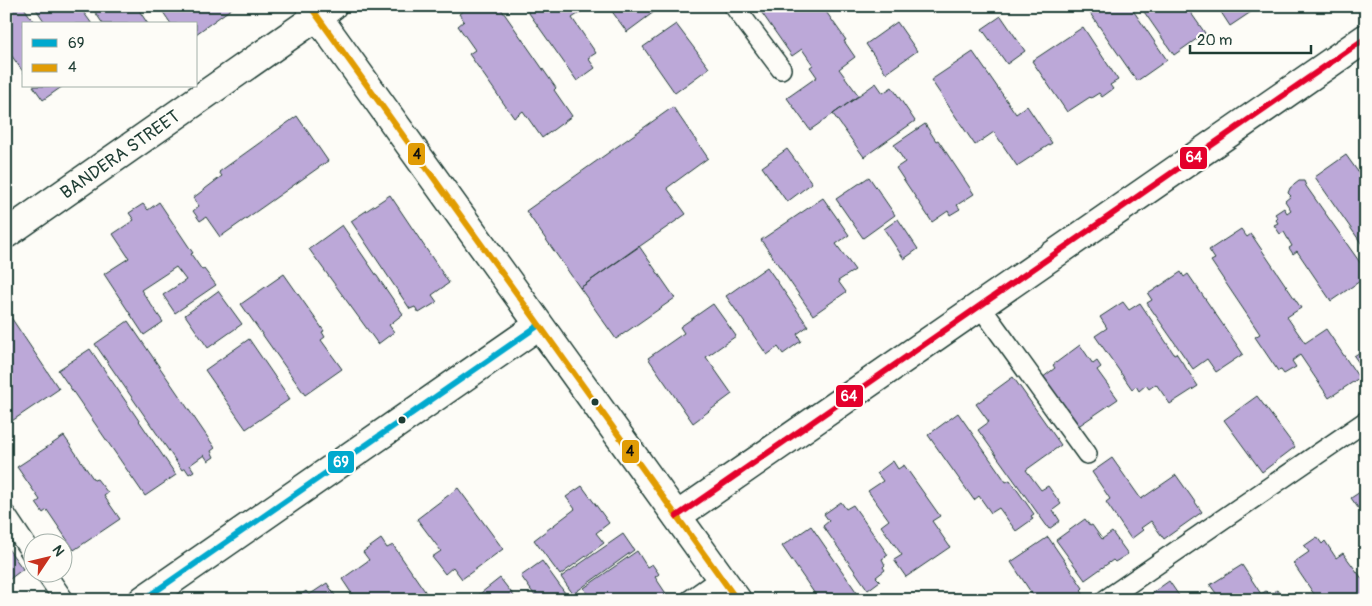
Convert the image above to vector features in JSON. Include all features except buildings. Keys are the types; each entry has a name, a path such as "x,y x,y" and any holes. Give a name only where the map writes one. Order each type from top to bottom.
{"street":[{"name":"BANDERA STREET","path":"6,234 319,10"},
{"path":"319,10 539,325 729,589"},
{"path":"677,516 1366,38"},
{"path":"143,600 539,325"}],"lane":[{"path":"734,6 781,68"},
{"path":"980,306 1087,454"},
{"path":"1105,600 1366,421"},
{"path":"6,515 22,539"},
{"path":"53,584 64,600"},
{"path":"690,600 729,589"}],"transit line":[{"name":"4","path":"310,6 737,600"},
{"name":"64","path":"677,516 1366,38"},
{"name":"69","path":"143,600 539,325"}]}
